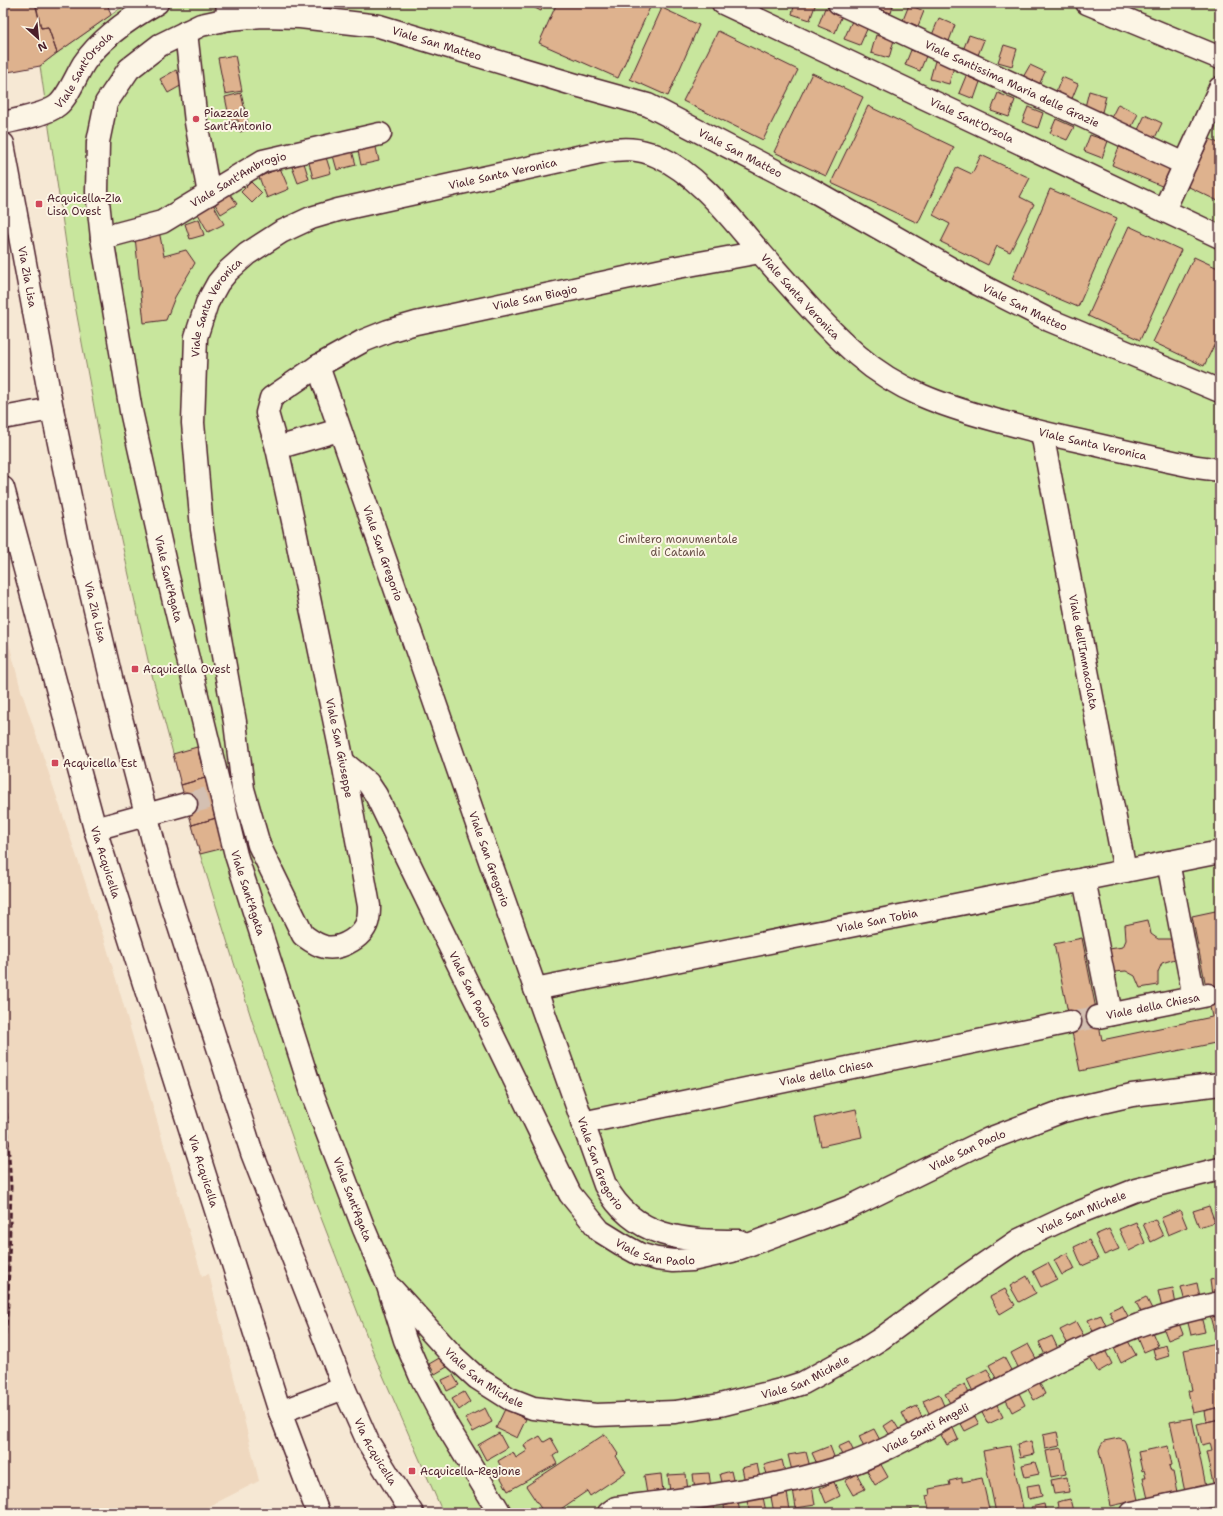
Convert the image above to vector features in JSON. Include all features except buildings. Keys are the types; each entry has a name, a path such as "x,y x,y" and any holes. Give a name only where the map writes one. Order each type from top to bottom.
{"street":[{"name":"Viale Sant'Orsola","path":"3,123 45,111 58,105 85,63 108,36 136,14 157,3"},
{"name":"Viale Santissima Maria delle Grazie","path":"839,3 1185,164"},
{"path":"1087,3 1220,58"},
{"name":"Viale Sant'Orsola","path":"730,4 1220,237"},
{"name":"Viale San Matteo","path":"186,32 228,11 262,16 300,17 379,26 648,105 812,190 978,284 1042,316 1220,391"},
{"path":"186,32 196,122 209,194"},
{"name":"Viale Sant'Agata","path":"186,32 160,45 129,69 106,103 98,142 97,192 102,238 131,410 216,796 312,1093 364,1230 388,1286 405,1340 420,1375 447,1426 500,1513"},
{"path":"1164,210 1220,88"},
{"name":"Viale Sant'Ambrogio","path":"102,238 162,222 263,160 380,134"},
{"name":"Via Zia Lisa","path":"3,144 52,409 81,550 115,694 147,814"},
{"name":"Viale Santa Veronica","path":"243,789 235,722 202,529 193,424 196,337 207,302 218,283 228,270 247,254 281,232 311,218 338,210 598,152 624,148 643,151 673,165 723,208 760,252 839,338 859,357 886,376 926,399 954,409 1042,433 1197,467 1220,470"},
{"name":"Viale San Biagio","path":"318,366 363,341 388,331 666,269 760,252"},
{"name":"Viale San Gregorio","path":"318,366 535,989 605,1185 613,1199 638,1222 655,1231 674,1237 706,1240 760,1241"},
{"name":"Viale San Giuseppe","path":"243,789 258,845 303,935 313,943 325,947 335,947 347,943 357,937 365,928 368,919 369,906 343,762 293,520 277,448 266,413 271,398 318,366"},
{"path":"3,418 52,409"},
{"path":"277,448 340,430"},
{"name":"Viale dell'Immacolata","path":"1042,433 1125,871"},
{"path":"3,488 95,829"},
{"name":"Viale San Paolo","path":"343,762 368,783 376,795 570,1194 600,1230 620,1244 639,1254 673,1261 692,1260 732,1251 850,1207 989,1139 1063,1112 1132,1095 1220,1084"},
{"path":"216,796 243,789"},
{"path":"147,814 186,804"},
{"name":"Via Acquicella","path":"318,1513 280,1412 95,829 147,814 160,867 252,1153 344,1388 368,1442 412,1513"},
{"name":"Viale San Tobia","path":"535,989 1220,852"},
{"name":"Viale della Chiesa","path":"1084,879 1104,1015 1201,996 1168,862"},
{"name":"Viale della Chiesa","path":"582,1123 1070,1022"},
{"name":"Viale San Michele","path":"388,1286 453,1356 477,1378 510,1398 533,1408 596,1415 675,1412 720,1405 803,1383 882,1338 965,1277 1019,1240 1070,1216 1136,1190 1220,1168"},
{"name":"Viale Santi Angeli","path":"613,1511 754,1490 842,1467 876,1453 1062,1358 1108,1338 1155,1320 1191,1309 1220,1303"},
{"path":"280,1412 344,1388"},
{"path":"1132,1513 1220,1494"}],"shaded area":[{"path":"3,620 21,690 105,941 202,1276 209,1274 259,1481 196,1513 3,1513"}],"green space":[{"name":"Cimitero monumentale di Catania","path":"128,3 1220,3 1220,1513 443,1513 375,1357 313,1197 254,1027 200,854 148,660 107,477 75,305 40,66"}],"tunnel":[{"path":"186,804 211,797"},
{"path":"1070,1022 1098,1017"}],"railway":[{"path":"3,1059 11,1187 8,1304 3,1357"}],"place":[{"name":"Piazzale Sant'Antonio","path":"196,119"},
{"name":"Acquicella-Zia Lisa Ovest","path":"39,204"},
{"name":"Acquicella Ovest","path":"135,669"},
{"name":"Acquicella Est","path":"55,763"},
{"name":"Acquicella-Regione","path":"412,1471"}]}
